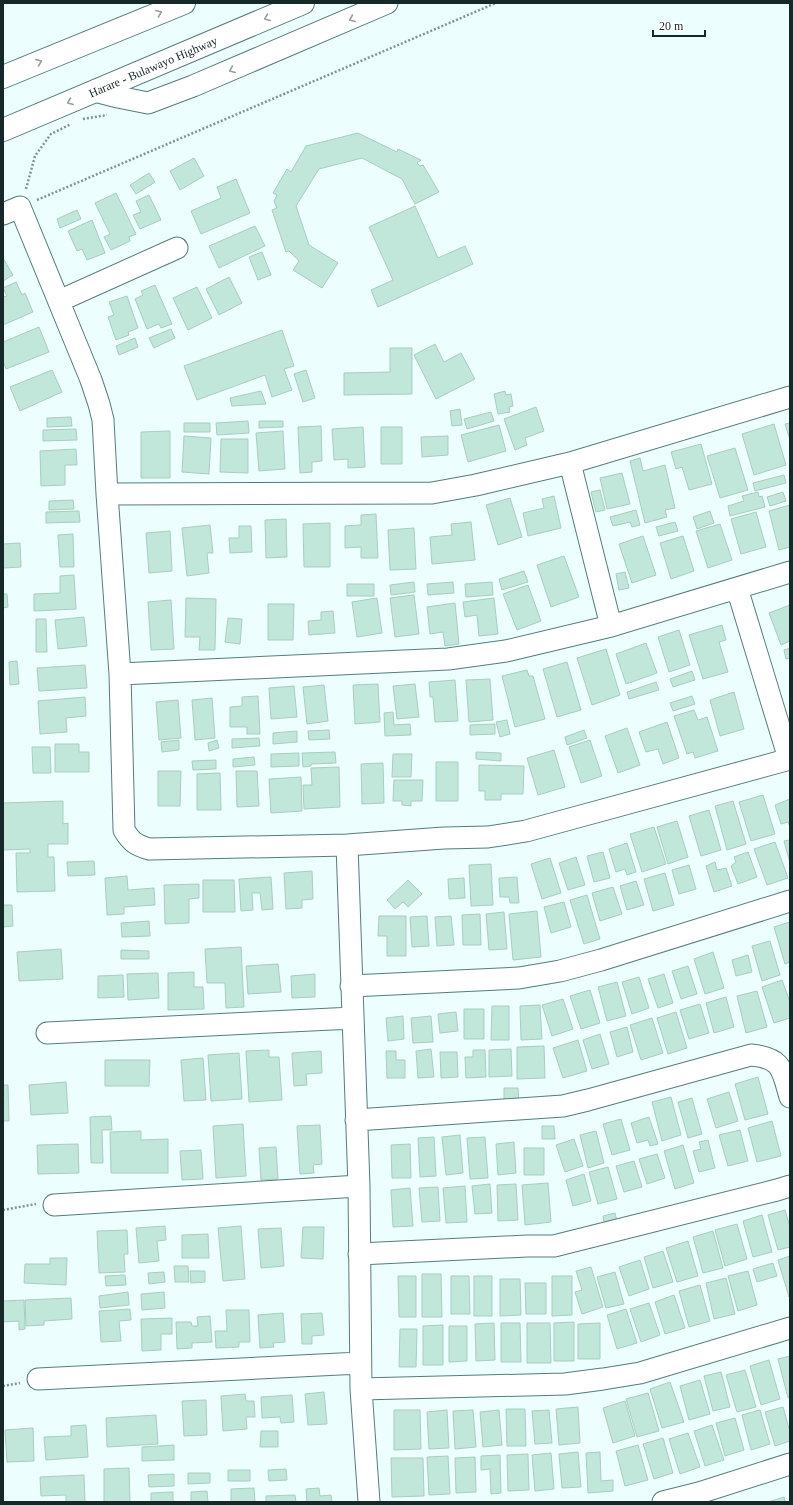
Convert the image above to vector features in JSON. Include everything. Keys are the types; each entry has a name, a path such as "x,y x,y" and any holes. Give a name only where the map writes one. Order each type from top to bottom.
{"highway":[{"path":"3,77 184,3"},
{"name":"Harare - Bulawayo Highway","path":"3,130 303,3"}],"street":[{"path":"95,91 118,98 148,103 200,83 387,3"},
{"path":"12,210 59,301 99,404 103,420 120,674 124,830 129,840 139,846 149,849 347,845 444,838 488,837 526,831 789,759 737,588"},
{"path":"59,301 177,248"},
{"path":"107,494 432,493 476,485 570,463 790,397"},
{"path":"570,463 611,626"},
{"path":"120,674 448,659 506,651 611,626 790,572"},
{"path":"347,845 359,1186 360,1363 369,1502"},
{"path":"351,986 519,978 560,971 601,960 790,901"},
{"path":"47,1032 353,1018"},
{"path":"356,1120 563,1106 751,1055 766,1057 776,1062 782,1072 790,1097"},
{"path":"54,1205 359,1186"},
{"path":"359,1254 519,1246 554,1246 790,1186"},
{"path":"361,1389 565,1384 603,1379 640,1373 790,1328"},
{"path":"38,1379 360,1363"},
{"path":"663,1502 699,1493 790,1464"}],"path":[{"path":"12,210 496,3"},
{"path":"80,119 108,115"},
{"path":"12,210 35,156 51,134 75,122"},
{"path":"3,1210 38,1204 54,1205"}],"building":[{"path":"358,133 397,152 398,149 421,160 417,163 420,166 423,165 439,192 415,204 402,179 362,158 319,169 296,206 309,245 338,263 322,288 293,270 299,261 289,251 286,252 272,210 277,208 274,201 277,195 273,193 287,169 291,172 306,146"},
{"path":"194,158 204,176 180,190 170,171"},
{"path":"149,173 155,182 136,194 130,185"},
{"path":"236,179 250,213 201,234 191,211 221,198 217,187"},
{"path":"116,193 136,234 129,237 130,241 111,250 104,237 110,234 95,203"},
{"path":"149,195 161,220 140,229 133,215 141,212 136,201"},
{"path":"415,206 438,258 465,246 473,264 378,307 371,290 393,280 369,227"},
{"path":"77,210 81,219 60,228 57,219"},
{"path":"92,220 105,253 87,260 82,249 77,251 68,231"},
{"path":"255,226 265,246 219,268 209,246"},
{"path":"262,252 271,275 258,280 249,257"},
{"path":"3,258 13,275 3,281"},
{"path":"229,277 242,303 219,315 206,289"},
{"path":"16,282 22,295 25,293 33,312 3,325 3,297 7,296 3,288"},
{"path":"155,285 172,324 161,328 159,324 147,329 135,299 143,295 141,291"},
{"path":"197,287 212,318 188,330 173,298"},
{"path":"127,296 138,328 128,332 129,335 116,340 108,317 114,315 109,302"},
{"path":"39,327 49,352 6,369 3,361 3,342"},
{"path":"171,329 175,338 154,348 149,338"},
{"path":"282,330 294,366 284,369 292,390 272,397 265,375 197,400 184,366"},
{"path":"135,338 138,347 119,355 116,346"},
{"path":"435,344 444,362 461,353 475,379 436,399 414,355"},
{"path":"390,348 412,348 412,394 344,395 344,373 390,372"},
{"path":"52,370 62,392 20,411 10,387"},
{"path":"306,370 315,398 303,402 294,374"},
{"path":"261,391 266,404 232,406 230,398"},
{"path":"505,391 506,395 511,394 513,406 509,407 510,412 498,414 494,394"},
{"path":"536,407 544,431 525,438 527,445 515,450 504,419"},
{"path":"460,409 462,425 452,426 450,411"},
{"path":"491,412 494,421 467,429 464,419"},
{"path":"71,417 72,426 47,427 47,418"},
{"path":"248,421 249,433 217,435 216,423"},
{"path":"259,421 283,421 283,427 259,428"},
{"path":"184,423 210,423 210,432 184,432"},
{"path":"790,423 790,440 785,424"},
{"path":"774,424 786,465 754,475 742,434"},
{"path":"499,425 506,451 468,462 461,435"},
{"path":"321,426 322,461 312,462 312,472 300,473 298,427"},
{"path":"363,427 365,467 348,468 348,459 334,460 332,429"},
{"path":"381,427 402,427 402,464 381,464"},
{"path":"76,429 77,440 43,441 43,430"},
{"path":"170,431 170,478 141,478 141,432"},
{"path":"283,431 285,469 259,471 256,433"},
{"path":"184,436 211,438 209,474 182,472"},
{"path":"448,436 448,455 422,457 421,437"},
{"path":"221,439 248,439 248,473 220,472"},
{"path":"701,444 712,484 689,490 682,467 676,469 671,452"},
{"path":"735,448 748,490 720,498 707,456"},
{"path":"76,449 77,465 65,465 65,485 41,486 40,451"},
{"path":"640,458 643,471 665,465 675,508 665,510 667,517 645,523 630,461"},
{"path":"622,473 630,504 607,509 600,478"},
{"path":"784,475 786,483 755,491 753,483"},
{"path":"600,490 605,510 596,512 591,492"},
{"path":"758,492 759,497 762,496 765,507 730,516 728,506 744,501 742,496"},
{"path":"783,492 786,501 770,506 767,497"},
{"path":"554,496 561,528 528,536 523,513 544,508 542,499"},
{"path":"510,498 522,537 498,545 486,505"},
{"path":"73,500 74,509 49,510 49,501"},
{"path":"790,505 790,547 779,550 769,511"},
{"path":"636,510 640,525 632,527 630,522 613,526 610,517"},
{"path":"79,511 80,522 46,523 46,512"},
{"path":"710,511 714,523 697,529 693,517"},
{"path":"756,512 766,547 741,554 731,519"},
{"path":"376,514 378,558 361,558 361,547 345,548 345,526 361,525 361,515"},
{"path":"286,519 287,557 266,558 265,520"},
{"path":"471,522 475,560 432,564 430,537 452,535 451,524"},
{"path":"675,522 678,531 659,536 656,527"},
{"path":"330,523 330,567 304,567 303,524"},
{"path":"720,524 732,560 708,568 696,531"},
{"path":"210,525 213,553 207,553 209,573 187,576 182,528"},
{"path":"239,526 251,526 252,552 230,553 229,538 239,538"},
{"path":"414,528 416,569 390,570 388,530"},
{"path":"170,531 172,571 149,573 146,533"},
{"path":"73,534 74,567 60,567 58,535"},
{"path":"643,536 656,575 632,583 619,544"},
{"path":"683,536 694,571 671,579 660,543"},
{"path":"20,543 21,567 3,568 3,544"},
{"path":"564,556 579,597 551,607 537,565"},
{"path":"524,571 528,582 502,590 499,579"},
{"path":"625,572 629,588 619,590 616,574"},
{"path":"74,575 76,609 34,611 34,594 60,593 60,576"},
{"path":"414,582 415,592 391,595 390,585"},
{"path":"453,582 454,593 428,595 427,584"},
{"path":"492,582 493,595 466,597 465,584"},
{"path":"347,584 374,584 374,596 347,596"},
{"path":"528,585 541,621 517,630 503,594"},
{"path":"3,594 7,594 8,607 3,608"},
{"path":"414,595 419,634 395,637 390,598"},
{"path":"186,598 216,599 215,650 199,650 200,637 185,637"},
{"path":"377,598 382,633 357,637 352,602"},
{"path":"494,598 498,634 479,636 477,615 465,617 463,602"},
{"path":"171,600 174,649 151,650 148,602"},
{"path":"455,603 459,644 445,646 443,632 430,634 427,607"},
{"path":"268,604 294,604 293,640 268,640"},
{"path":"790,605 790,641 781,645 769,613"},
{"path":"333,611 335,633 309,635 308,621 321,620 321,612"},
{"path":"84,617 87,646 58,649 55,620"},
{"path":"228,618 242,619 240,644 225,642"},
{"path":"36,619 46,619 47,652 36,652"},
{"path":"722,625 726,640 719,642 728,672 703,679 689,635"},
{"path":"679,630 690,665 669,672 658,637"},
{"path":"646,643 657,673 626,684 616,654"},
{"path":"790,648 790,658 786,659 784,650"},
{"path":"606,649 620,695 592,705 577,658"},
{"path":"17,661 19,684 10,685 9,662"},
{"path":"567,662 581,710 557,717 543,669"},
{"path":"85,665 87,688 39,691 37,668"},
{"path":"527,670 529,676 533,676 545,719 515,727 502,676"},
{"path":"692,671 695,680 673,687 670,679"},
{"path":"490,679 493,720 469,722 466,680"},
{"path":"455,680 458,721 435,722 433,697 430,697 429,682"},
{"path":"656,682 659,690 629,699 627,692"},
{"path":"378,684 380,722 355,724 353,685"},
{"path":"415,684 419,717 397,719 393,686"},
{"path":"324,685 328,721 307,724 303,687"},
{"path":"294,686 297,717 271,719 269,688"},
{"path":"734,692 744,729 720,736 710,700"},
{"path":"258,696 260,734 247,734 247,727 230,727 230,707 242,706 242,697"},
{"path":"692,696 695,704 673,711 670,703"},
{"path":"85,697 86,716 66,718 67,732 40,734 38,701"},
{"path":"212,698 215,738 195,740 192,700"},
{"path":"178,700 181,738 159,740 156,702"},
{"path":"694,710 698,720 707,717 718,751 695,758 693,752 687,754 674,716"},
{"path":"393,712 394,725 410,724 411,735 385,736 384,713"},
{"path":"507,720 510,734 500,737 496,722"},
{"path":"667,722 679,758 663,764 658,749 646,752 639,732"},
{"path":"495,724 495,734 470,735 470,725"},
{"path":"627,728 640,765 618,773 605,736"},
{"path":"329,730 330,739 309,740 308,731"},
{"path":"584,730 587,738 567,745 565,737"},
{"path":"297,731 297,742 273,744 273,733"},
{"path":"259,738 260,746 232,748 232,739"},
{"path":"179,740 179,750 162,752 161,742"},
{"path":"217,740 219,748 209,751 208,743"},
{"path":"590,740 602,776 581,783 569,747"},
{"path":"55,744 79,744 79,752 89,752 89,772 55,772"},
{"path":"32,747 50,747 51,773 33,773"},
{"path":"554,750 565,787 538,795 527,758"},
{"path":"335,752 336,763 311,764 311,766 303,767 302,753"},
{"path":"476,752 501,753 501,761 476,759"},
{"path":"299,753 299,766 271,767 271,754"},
{"path":"393,754 412,754 411,777 392,777"},
{"path":"254,757 255,765 233,767 233,759"},
{"path":"216,760 216,769 193,770 192,761"},
{"path":"436,762 458,762 458,801 436,801"},
{"path":"383,763 384,803 362,804 361,764"},
{"path":"479,765 524,766 523,794 501,794 501,800 485,800 485,791 479,791"},
{"path":"339,767 340,807 304,809 303,785 312,785 311,768"},
{"path":"158,771 181,771 180,806 158,806"},
{"path":"236,771 257,771 259,806 237,807"},
{"path":"220,773 221,810 197,810 197,774"},
{"path":"301,777 302,811 271,813 269,779"},
{"path":"394,780 423,780 422,801 411,801 411,806 402,805 402,801 393,801"},
{"path":"763,795 775,834 751,841 739,802"},
{"path":"790,799 790,827 788,822 781,824 775,805"},
{"path":"63,801 63,824 68,823 68,844 48,844 48,857 54,857 55,891 17,892 16,853 30,853 30,849 3,850 3,803"},
{"path":"733,801 746,844 727,850 715,806"},
{"path":"709,810 721,850 701,856 689,816"},
{"path":"677,821 688,857 668,864 657,827"},
{"path":"654,827 666,864 642,872 630,834"},
{"path":"790,840 790,863 784,841"},
{"path":"775,842 788,878 767,885 754,849"},
{"path":"627,843 636,872 627,875 625,869 616,872 609,849"},
{"path":"603,852 610,878 594,882 587,856"},
{"path":"748,852 757,877 738,884 731,866 736,862 734,857"},
{"path":"576,857 585,885 568,890 559,863"},
{"path":"550,858 561,893 542,899 531,864"},
{"path":"94,861 95,875 68,876 67,862"},
{"path":"715,862 717,870 726,868 732,886 714,892 706,866"},
{"path":"491,864 493,905 471,906 469,865"},
{"path":"689,865 696,889 679,894 672,870"},
{"path":"312,871 313,899 302,900 302,908 286,909 284,873"},
{"path":"665,873 674,905 653,911 644,879"},
{"path":"127,876 128,890 154,888 155,905 124,907 124,914 107,915 105,878"},
{"path":"271,877 273,909 262,910 260,893 252,893 253,910 241,911 239,879"},
{"path":"517,877 519,903 510,903 509,897 500,897 499,878"},
{"path":"464,878 465,898 449,899 448,879"},
{"path":"203,880 234,880 235,912 203,912"},
{"path":"408,880 422,894 408,907 403,902 395,909 387,900"},
{"path":"636,881 644,905 627,910 620,886"},
{"path":"199,884 199,898 189,899 189,923 165,924 164,885"},
{"path":"613,887 622,914 600,921 592,893"},
{"path":"587,895 600,939 584,944 570,900"},
{"path":"564,902 571,927 551,933 544,907"},
{"path":"3,905 12,905 13,926 3,927"},
{"path":"537,911 541,957 513,960 509,914"},
{"path":"504,912 507,949 489,950 486,914"},
{"path":"480,914 481,945 463,945 462,915"},
{"path":"379,916 406,916 406,956 387,956 387,936 378,936"},
{"path":"427,916 429,946 412,947 410,917"},
{"path":"451,916 454,945 437,946 435,917"},
{"path":"149,921 150,936 122,937 121,923"},
{"path":"790,922 790,962 785,964 774,927"},
{"path":"770,941 780,975 762,981 752,946"},
{"path":"241,947 244,1007 226,1008 225,983 207,983 205,949"},
{"path":"61,949 63,979 19,981 17,952"},
{"path":"121,950 149,951 149,959 121,959"},
{"path":"713,952 724,988 705,994 694,959"},
{"path":"748,955 752,972 736,976 732,960"},
{"path":"278,964 281,992 248,994 246,966"},
{"path":"688,966 697,994 681,999 672,971"},
{"path":"194,972 194,987 203,987 204,1009 168,1010 168,973"},
{"path":"158,973 159,998 128,1000 127,974"},
{"path":"315,974 315,997 292,998 291,976"},
{"path":"664,974 673,1003 658,1008 648,979"},
{"path":"123,975 124,997 98,998 98,976"},
{"path":"639,977 649,1008 632,1014 622,982"},
{"path":"782,980 790,1002 790,1018 774,1023 762,987"},
{"path":"617,982 626,1016 607,1021 598,987"},
{"path":"590,990 600,1023 581,1029 570,996"},
{"path":"757,991 767,1027 746,1033 737,996"},
{"path":"726,997 734,1027 714,1033 706,1003"},
{"path":"563,999 573,1029 552,1036 542,1005"},
{"path":"700,1004 709,1033 689,1039 680,1010"},
{"path":"540,1005 542,1039 521,1040 520,1006"},
{"path":"492,1006 509,1006 509,1040 491,1040"},
{"path":"464,1009 484,1009 484,1039 464,1039"},
{"path":"456,1012 458,1031 440,1033 438,1014"},
{"path":"676,1012 687,1048 668,1054 657,1018"},
{"path":"403,1016 404,1039 388,1041 386,1018"},
{"path":"431,1016 433,1042 413,1043 411,1018"},
{"path":"652,1018 663,1053 641,1060 630,1025"},
{"path":"627,1027 633,1052 617,1057 610,1032"},
{"path":"600,1034 609,1064 592,1069 583,1040"},
{"path":"578,1040 587,1071 563,1078 553,1048"},
{"path":"544,1046 545,1078 517,1079 517,1047"},
{"path":"431,1049 434,1077 418,1078 416,1051"},
{"path":"511,1049 512,1076 489,1077 489,1050"},
{"path":"269,1050 269,1057 279,1057 282,1100 249,1102 246,1051"},
{"path":"473,1050 485,1050 486,1077 466,1078 465,1057 473,1057"},
{"path":"321,1051 322,1073 306,1074 307,1085 294,1086 292,1053"},
{"path":"386,1051 396,1051 396,1060 405,1060 405,1078 387,1078"},
{"path":"440,1052 457,1052 458,1077 441,1078"},
{"path":"239,1053 242,1099 211,1101 208,1055"},
{"path":"203,1058 206,1100 184,1101 181,1060"},
{"path":"105,1060 150,1060 149,1086 105,1086"},
{"path":"758,1077 768,1114 745,1120 735,1084"},
{"path":"66,1082 68,1113 31,1115 29,1085"},
{"path":"3,1085 8,1085 9,1121 3,1121"},
{"path":"504,1088 518,1088 519,1104 504,1104"},
{"path":"729,1092 738,1121 716,1128 707,1099"},
{"path":"671,1097 681,1135 662,1141 652,1102"},
{"path":"692,1098 702,1134 688,1138 678,1102"},
{"path":"111,1116 112,1130 102,1130 103,1163 91,1163 90,1117"},
{"path":"649,1117 658,1144 650,1146 648,1140 637,1143 631,1123"},
{"path":"621,1119 630,1150 612,1155 603,1124"},
{"path":"772,1121 781,1156 757,1162 748,1128"},
{"path":"243,1124 246,1176 216,1178 213,1126"},
{"path":"320,1125 322,1164 313,1165 314,1173 300,1174 297,1126"},
{"path":"542,1126 554,1126 555,1139 542,1139"},
{"path":"740,1130 748,1161 728,1166 719,1135"},
{"path":"141,1131 141,1140 168,1139 168,1173 111,1173 110,1132"},
{"path":"596,1131 604,1163 588,1168 580,1135"},
{"path":"460,1135 463,1173 446,1175 442,1137"},
{"path":"434,1137 436,1176 420,1177 418,1138"},
{"path":"485,1137 488,1178 470,1179 467,1138"},
{"path":"574,1139 583,1166 565,1172 556,1145"},
{"path":"708,1140 715,1168 699,1172 693,1151 701,1149 699,1142"},
{"path":"514,1142 516,1173 498,1175 496,1144"},
{"path":"78,1144 79,1173 38,1174 37,1145"},
{"path":"410,1144 411,1178 392,1178 391,1145"},
{"path":"683,1145 694,1183 675,1189 664,1151"},
{"path":"276,1147 278,1179 261,1180 259,1148"},
{"path":"524,1148 544,1148 544,1175 524,1175"},
{"path":"201,1150 203,1179 182,1180 180,1151"},
{"path":"657,1154 665,1178 647,1184 639,1159"},
{"path":"634,1161 642,1187 624,1192 616,1166"},
{"path":"608,1167 617,1199 598,1204 589,1172"},
{"path":"584,1174 591,1201 573,1206 566,1180"},
{"path":"548,1183 551,1222 525,1225 522,1185"},
{"path":"490,1184 492,1213 475,1214 472,1186"},
{"path":"516,1184 518,1220 498,1221 497,1185"},
{"path":"465,1186 467,1222 446,1223 443,1188"},
{"path":"438,1187 440,1221 422,1222 419,1188"},
{"path":"410,1188 413,1226 393,1227 391,1190"},
{"path":"785,1210 790,1227 790,1247 778,1250 768,1215"},
{"path":"615,1213 618,1225 605,1228 603,1216"},
{"path":"762,1215 772,1252 753,1257 743,1221"},
{"path":"737,1224 747,1259 725,1266 715,1230"},
{"path":"165,1226 166,1240 157,1241 159,1261 139,1263 136,1228"},
{"path":"241,1226 245,1279 223,1281 218,1228"},
{"path":"303,1227 324,1227 323,1259 301,1258"},
{"path":"281,1228 284,1266 261,1268 258,1229"},
{"path":"127,1230 128,1254 124,1254 125,1272 99,1273 97,1231"},
{"path":"713,1231 723,1268 703,1273 693,1237"},
{"path":"208,1234 209,1258 182,1258 182,1235"},
{"path":"688,1241 698,1276 677,1282 666,1248"},
{"path":"663,1251 673,1282 653,1288 644,1257"},
{"path":"790,1256 790,1296 789,1297 778,1260"},
{"path":"50,1258 67,1258 66,1285 24,1283 25,1264 50,1264"},
{"path":"640,1260 649,1289 629,1296 619,1267"},
{"path":"773,1263 777,1276 757,1282 753,1269"},
{"path":"174,1266 188,1266 189,1282 175,1282"},
{"path":"591,1267 603,1307 582,1314 575,1292 582,1290 576,1271"},
{"path":"190,1271 205,1271 205,1282 191,1283"},
{"path":"748,1271 757,1305 738,1311 728,1276"},
{"path":"164,1272 165,1282 149,1284 148,1273"},
{"path":"615,1272 624,1304 606,1308 597,1277"},
{"path":"422,1274 441,1274 442,1317 422,1317"},
{"path":"125,1275 126,1285 106,1286 105,1276"},
{"path":"398,1276 416,1276 416,1317 399,1317"},
{"path":"451,1276 469,1276 470,1314 451,1314"},
{"path":"474,1276 492,1276 492,1316 474,1316"},
{"path":"552,1276 572,1276 572,1315 552,1316"},
{"path":"726,1278 735,1314 714,1319 706,1283"},
{"path":"500,1279 520,1279 521,1315 500,1316"},
{"path":"525,1283 546,1283 546,1314 526,1314"},
{"path":"700,1285 710,1321 689,1327 679,1291"},
{"path":"128,1292 129,1305 100,1308 99,1296"},
{"path":"164,1292 165,1308 142,1310 141,1294"},
{"path":"674,1295 685,1328 665,1334 655,1302"},
{"path":"71,1298 72,1319 44,1321 44,1325 26,1326 25,1300"},
{"path":"24,1300 25,1329 19,1330 19,1321 3,1322 3,1301"},
{"path":"649,1303 660,1335 641,1342 630,1309"},
{"path":"130,1309 131,1320 119,1321 121,1341 101,1342 99,1311"},
{"path":"626,1309 637,1343 617,1349 607,1315"},
{"path":"226,1310 249,1310 250,1342 239,1342 239,1347 216,1348 215,1331 227,1331"},
{"path":"283,1313 285,1342 273,1343 274,1347 260,1348 258,1315"},
{"path":"322,1313 324,1335 312,1336 312,1344 302,1344 301,1314"},
{"path":"210,1316 212,1342 192,1343 192,1348 177,1349 176,1322 191,1322 192,1326 198,1326 197,1317"},
{"path":"172,1318 172,1334 161,1334 161,1350 142,1351 141,1319"},
{"path":"574,1322 574,1361 554,1361 554,1323"},
{"path":"494,1323 495,1360 476,1361 475,1324"},
{"path":"501,1323 520,1323 521,1362 501,1362"},
{"path":"527,1323 550,1323 551,1363 527,1363"},
{"path":"600,1323 600,1359 578,1359 578,1324"},
{"path":"443,1325 443,1365 423,1365 423,1326"},
{"path":"449,1326 467,1326 467,1361 449,1362"},
{"path":"400,1329 417,1329 416,1367 399,1367"},
{"path":"790,1356 790,1397 788,1398 778,1359"},
{"path":"769,1360 780,1399 761,1405 750,1366"},
{"path":"745,1370 756,1407 737,1412 726,1375"},
{"path":"721,1372 730,1407 713,1411 704,1376"},
{"path":"700,1380 710,1414 689,1420 680,1386"},
{"path":"670,1382 684,1422 662,1428 650,1389"},
{"path":"324,1392 327,1424 308,1425 305,1394"},
{"path":"648,1393 659,1431 637,1437 626,1399"},
{"path":"245,1394 246,1401 254,1401 255,1417 246,1417 247,1429 223,1431 221,1396"},
{"path":"292,1395 294,1422 281,1423 280,1417 262,1418 261,1397"},
{"path":"206,1400 207,1435 184,1436 182,1401"},
{"path":"625,1401 635,1436 613,1443 603,1408"},
{"path":"578,1407 580,1443 559,1445 556,1409"},
{"path":"783,1407 790,1432 790,1441 775,1446 765,1412"},
{"path":"506,1409 525,1409 526,1446 507,1446"},
{"path":"394,1410 420,1410 421,1449 394,1450"},
{"path":"447,1410 449,1448 429,1449 427,1412"},
{"path":"473,1410 476,1447 455,1449 453,1411"},
{"path":"499,1410 502,1445 483,1447 480,1412"},
{"path":"549,1410 552,1443 535,1444 532,1411"},
{"path":"760,1410 770,1444 751,1450 742,1415"},
{"path":"156,1415 158,1444 107,1447 106,1418"},
{"path":"735,1418 744,1450 725,1456 716,1423"},
{"path":"86,1425 88,1457 46,1460 44,1437 71,1436 71,1426"},
{"path":"712,1425 724,1460 705,1466 694,1431"},
{"path":"33,1428 34,1461 7,1462 5,1430"},
{"path":"261,1431 278,1431 278,1447 260,1447"},
{"path":"688,1433 700,1467 680,1474 669,1439"},
{"path":"663,1438 673,1473 654,1479 643,1444"},
{"path":"174,1445 174,1460 142,1461 142,1447"},
{"path":"638,1445 648,1480 625,1486 616,1451"},
{"path":"578,1452 581,1487 562,1488 559,1454"},
{"path":"600,1452 601,1481 613,1480 613,1491 588,1493 586,1453"},
{"path":"551,1453 554,1489 535,1491 532,1455"},
{"path":"528,1454 529,1490 508,1491 507,1455"},
{"path":"500,1455 501,1493 491,1494 490,1469 481,1470 481,1456"},
{"path":"448,1456 450,1494 429,1495 427,1457"},
{"path":"475,1457 476,1492 456,1493 455,1458"},
{"path":"391,1458 423,1458 424,1496 392,1497"},
{"path":"129,1468 130,1502 104,1502 104,1469"},
{"path":"286,1469 287,1480 269,1481 268,1470"},
{"path":"228,1470 250,1470 250,1481 228,1481"},
{"path":"188,1473 210,1473 210,1483 188,1484"},
{"path":"174,1474 174,1486 149,1487 148,1475"},
{"path":"84,1475 85,1502 66,1502 66,1495 41,1496 40,1477"},
{"path":"254,1488 255,1502 231,1502 231,1489"},
{"path":"319,1488 320,1496 331,1495 332,1502 307,1502 306,1489"},
{"path":"207,1491 208,1502 191,1502 191,1492"},
{"path":"173,1492 173,1502 151,1502 151,1493"},
{"path":"295,1495 296,1502 266,1502 266,1496"},
{"path":"784,1497 785,1502 768,1502"}]}
